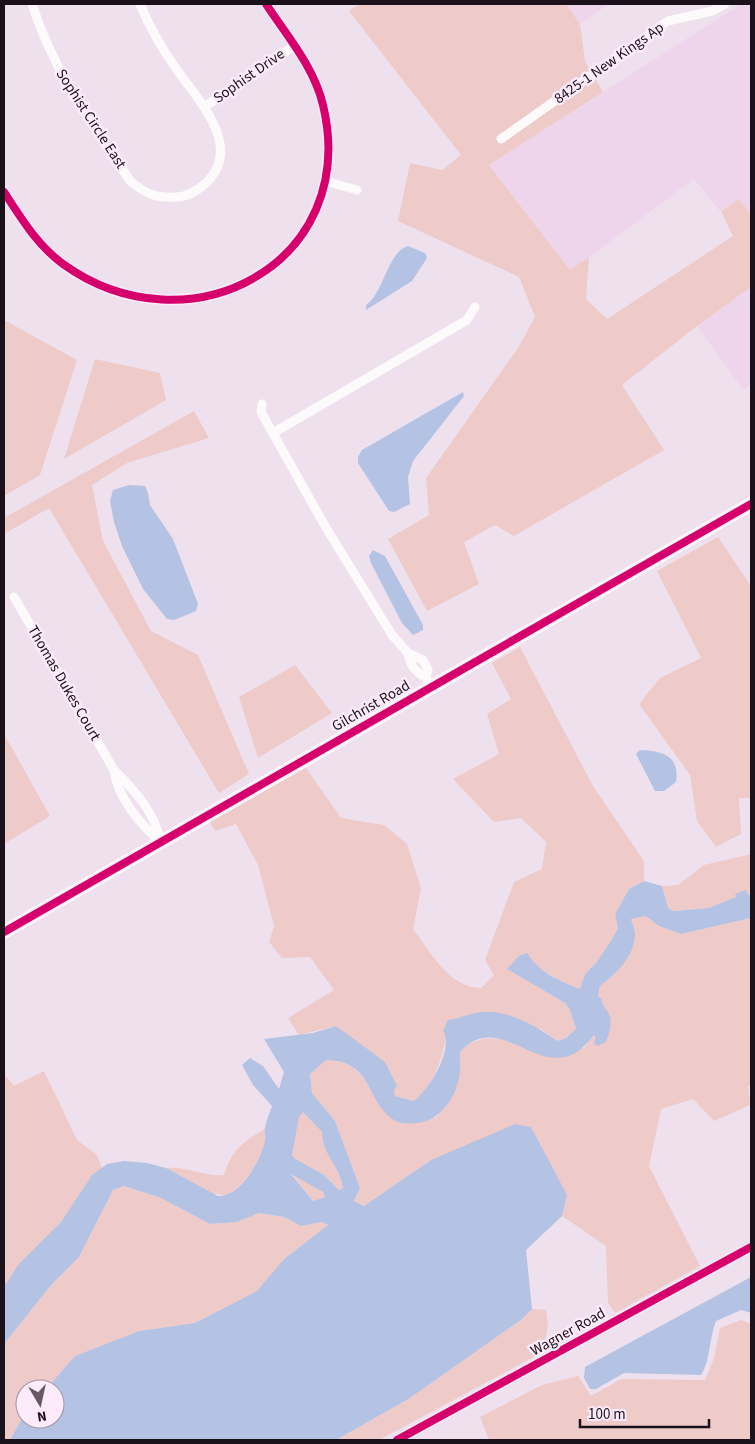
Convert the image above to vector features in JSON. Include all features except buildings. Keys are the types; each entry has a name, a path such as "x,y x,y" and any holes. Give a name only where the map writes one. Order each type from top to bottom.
{"street":[{"name":"Sophist Circle East","path":"32,4 50,52 75,100 131,182 142,192 152,196 168,198 191,193 209,180 215,170 220,148 219,136 204,107"},
{"path":"140,4 158,42 204,107"},
{"path":"4,192 30,232 51,256 76,272 108,288 131,296 175,302 215,296 245,284 275,264 299,238 315,210 325,181 329,145 323,104 311,73 266,4"},
{"name":"8425-1 New Kings Ap","path":"501,139 668,21 712,11 725,4"},
{"name":"Sophist Drive","path":"204,107 294,46"},
{"path":"325,181 357,190"},
{"path":"274,433 467,320 475,308"},
{"path":"262,404 261,412 336,543 392,635 408,652 423,660 428,670 429,682"},
{"name":"Gilchrist Road","path":"4,932 161,842 429,682 751,504"},
{"name":"Thomas Dukes Court","path":"14,597 114,770 136,792 149,810 158,827 161,842"},
{"name":"Thomas Dukes Court","path":"114,770 116,784 148,832 161,842"},
{"name":"Wagner Road","path":"397,1440 751,1248"}],"shaded area":[{"path":"359,4 566,4 580,24 585,61 603,92 489,165 570,270 589,257 586,299 607,319 733,236 721,211 739,199 751,214 751,287 697,326 622,385 664,450 514,536 495,525 464,542 479,584 427,611 388,539 429,515 426,478 518,348 535,317 519,277 398,221 410,163 442,170 461,155 349,11"},
{"path":"566,4 609,4 580,24"},
{"path":"741,4 751,4 751,214 739,199 720,211 694,179 571,271 489,165"},
{"path":"751,287 751,384 743,390 697,326"},
{"path":"4,320 77,360 40,475 4,496"},
{"path":"95,359 160,373 166,400 64,459"},
{"path":"194,411 209,438 127,463 92,485 103,541 151,631 198,655 249,774 219,793 49,508 4,534 4,518"},
{"path":"718,537 751,586 751,798 739,798 741,834 716,847 697,821 690,775 639,704 660,678 701,658 657,571"},
{"path":"520,647 593,786 644,861 644,881 629,889 615,914 618,928 596,963 585,974 580,989 560,981 535,965 508,969 565,1003 570,1010 576,1029 566,1038 557,1041 541,1029 448,1020 445,1043 435,1074 414,1101 395,1096 394,1090 336,1026 299,1035 288,1018 334,990 310,957 282,958 269,942 274,926 258,865 236,824 215,831 209,821 306,768 341,818 384,825 407,844 421,888 413,929 434,958 450,975 459,982 481,988 494,975 485,960 514,882 542,869 546,842 521,818 494,822 453,779 499,754 487,714 511,699 492,663"},
{"path":"295,665 332,713 258,758 239,697"},
{"path":"4,734 50,816 4,844"},
{"path":"751,854 751,894 747,895 746,891 735,894 737,897 709,908 673,911 668,908 662,886 678,885 704,865"},
{"path":"646,916 659,926 681,934 751,918 751,1085 748,1086 750,1105 714,1121 693,1099 661,1109 649,1166 700,1266 615,1313 608,1303 606,1246 562,1216 567,1195 431,1160 364,1206 354,1201 360,1188 335,1121 312,1093 310,1074 326,1060 345,1063 358,1072 379,1102 436,1118 455,1087 460,1052 473,1042 488,1038 504,1040 534,1052 544,1053 584,1048 594,1035 596,1036 597,1046 602,1006 602,999 598,996 600,986 614,975 635,935 631,919"},
{"path":"44,1071 77,1140 97,1155 102,1168 95,1173 84,1187 60,1223 19,1267 6,1284 4,1282 4,1074 14,1086"},
{"path":"303,1112 322,1132 325,1147 341,1180 343,1188 339,1190 324,1175 292,1155 299,1116"},
{"path":"265,1129 263,1148 254,1167 241,1184 226,1196 208,1192 166,1168 224,1175 230,1159 239,1147"},
{"path":"291,1173 323,1192 325,1197 313,1201"},
{"path":"124,1186 161,1198 210,1224 237,1222 259,1213 284,1217 301,1226 322,1222 328,1225 284,1259 257,1291 195,1323 139,1331 75,1356 55,1379 15,1379 16,1429 10,1440 4,1440 4,1344 52,1284 79,1257 113,1190"},
{"path":"532,1309 546,1310 548,1324 543,1352 379,1440 336,1440 410,1398 522,1319"},
{"path":"741,1320 751,1324 751,1440 489,1440 480,1417 542,1385 578,1376 591,1396 621,1379 705,1380 714,1358 720,1328"}],"water":[{"path":"408,246 425,253 427,258 412,281 366,310 366,305 377,291 396,256 401,249"},
{"path":"463,392 464,396 413,461 408,477 410,504 394,512 389,511 358,463 358,457 362,450"},
{"path":"129,485 145,486 150,505 173,539 198,604 196,611 174,620 167,619 143,589 122,546 114,522 110,501 113,490"},
{"path":"373,550 385,556 423,625 423,630 413,635 402,623 371,563 369,556"},
{"path":"640,750 662,753 668,756 675,766 677,773 676,782 664,791 655,791 636,754"},
{"path":"644,881 662,886 668,908 673,911 709,908 736,897 735,894 746,890 748,895 751,894 751,918 681,934 659,926 646,916 631,919 635,934 632,950 618,971 600,986 598,996 602,999 611,1021 606,1042 597,1046 594,1043 596,1037 594,1035 577,1052 559,1058 543,1056 509,1042 493,1038 476,1040 460,1052 459,1080 452,1097 441,1112 426,1121 408,1124 394,1120 378,1103 361,1074 353,1067 342,1062 326,1060 310,1074 312,1093 335,1121 360,1188 354,1201 364,1206 431,1160 515,1124 531,1127 567,1195 562,1216 526,1250 532,1309 522,1319 410,1398 336,1440 10,1440 16,1429 65,1429 65,1379 55,1379 75,1356 139,1331 195,1323 257,1291 284,1259 328,1225 322,1222 301,1226 284,1217 259,1213 237,1222 210,1224 161,1198 124,1186 113,1190 79,1257 52,1284 4,1344 4,1282 6,1284 18,1265 61,1222 92,1175 107,1164 124,1161 147,1163 166,1168 218,1196 226,1195 242,1184 249,1176 263,1148 266,1125 272,1106 253,1085 242,1065 250,1058 263,1066 279,1089 284,1072 264,1039 313,1033 336,1026 385,1062 397,1086 394,1090 395,1096 414,1101 427,1087 439,1068 443,1058 446,1039 443,1030 448,1020 482,1012 502,1013 532,1025 557,1041 566,1038 576,1029 570,1010 565,1003 507,969 519,956 527,953 537,966 544,971 580,989 585,974 596,963 618,928 615,914 629,889","holes":["303,1112 322,1132 325,1147 341,1180 343,1188 339,1190 324,1175 292,1155 299,1117","291,1174 323,1192 325,1197 313,1201"]},
{"path":"751,1277 751,1313 741,1310 716,1321 707,1362 701,1375 624,1373 596,1389 590,1389 584,1378 585,1367"}],"cycle path":[{"path":"4,192 30,231 54,257 63,264 112,290 162,299 210,295 254,278 290,249 316,210 328,161 323,105 319,91 307,65 266,4"},
{"path":"4,932 751,504"},
{"path":"397,1440 751,1247"}]}
